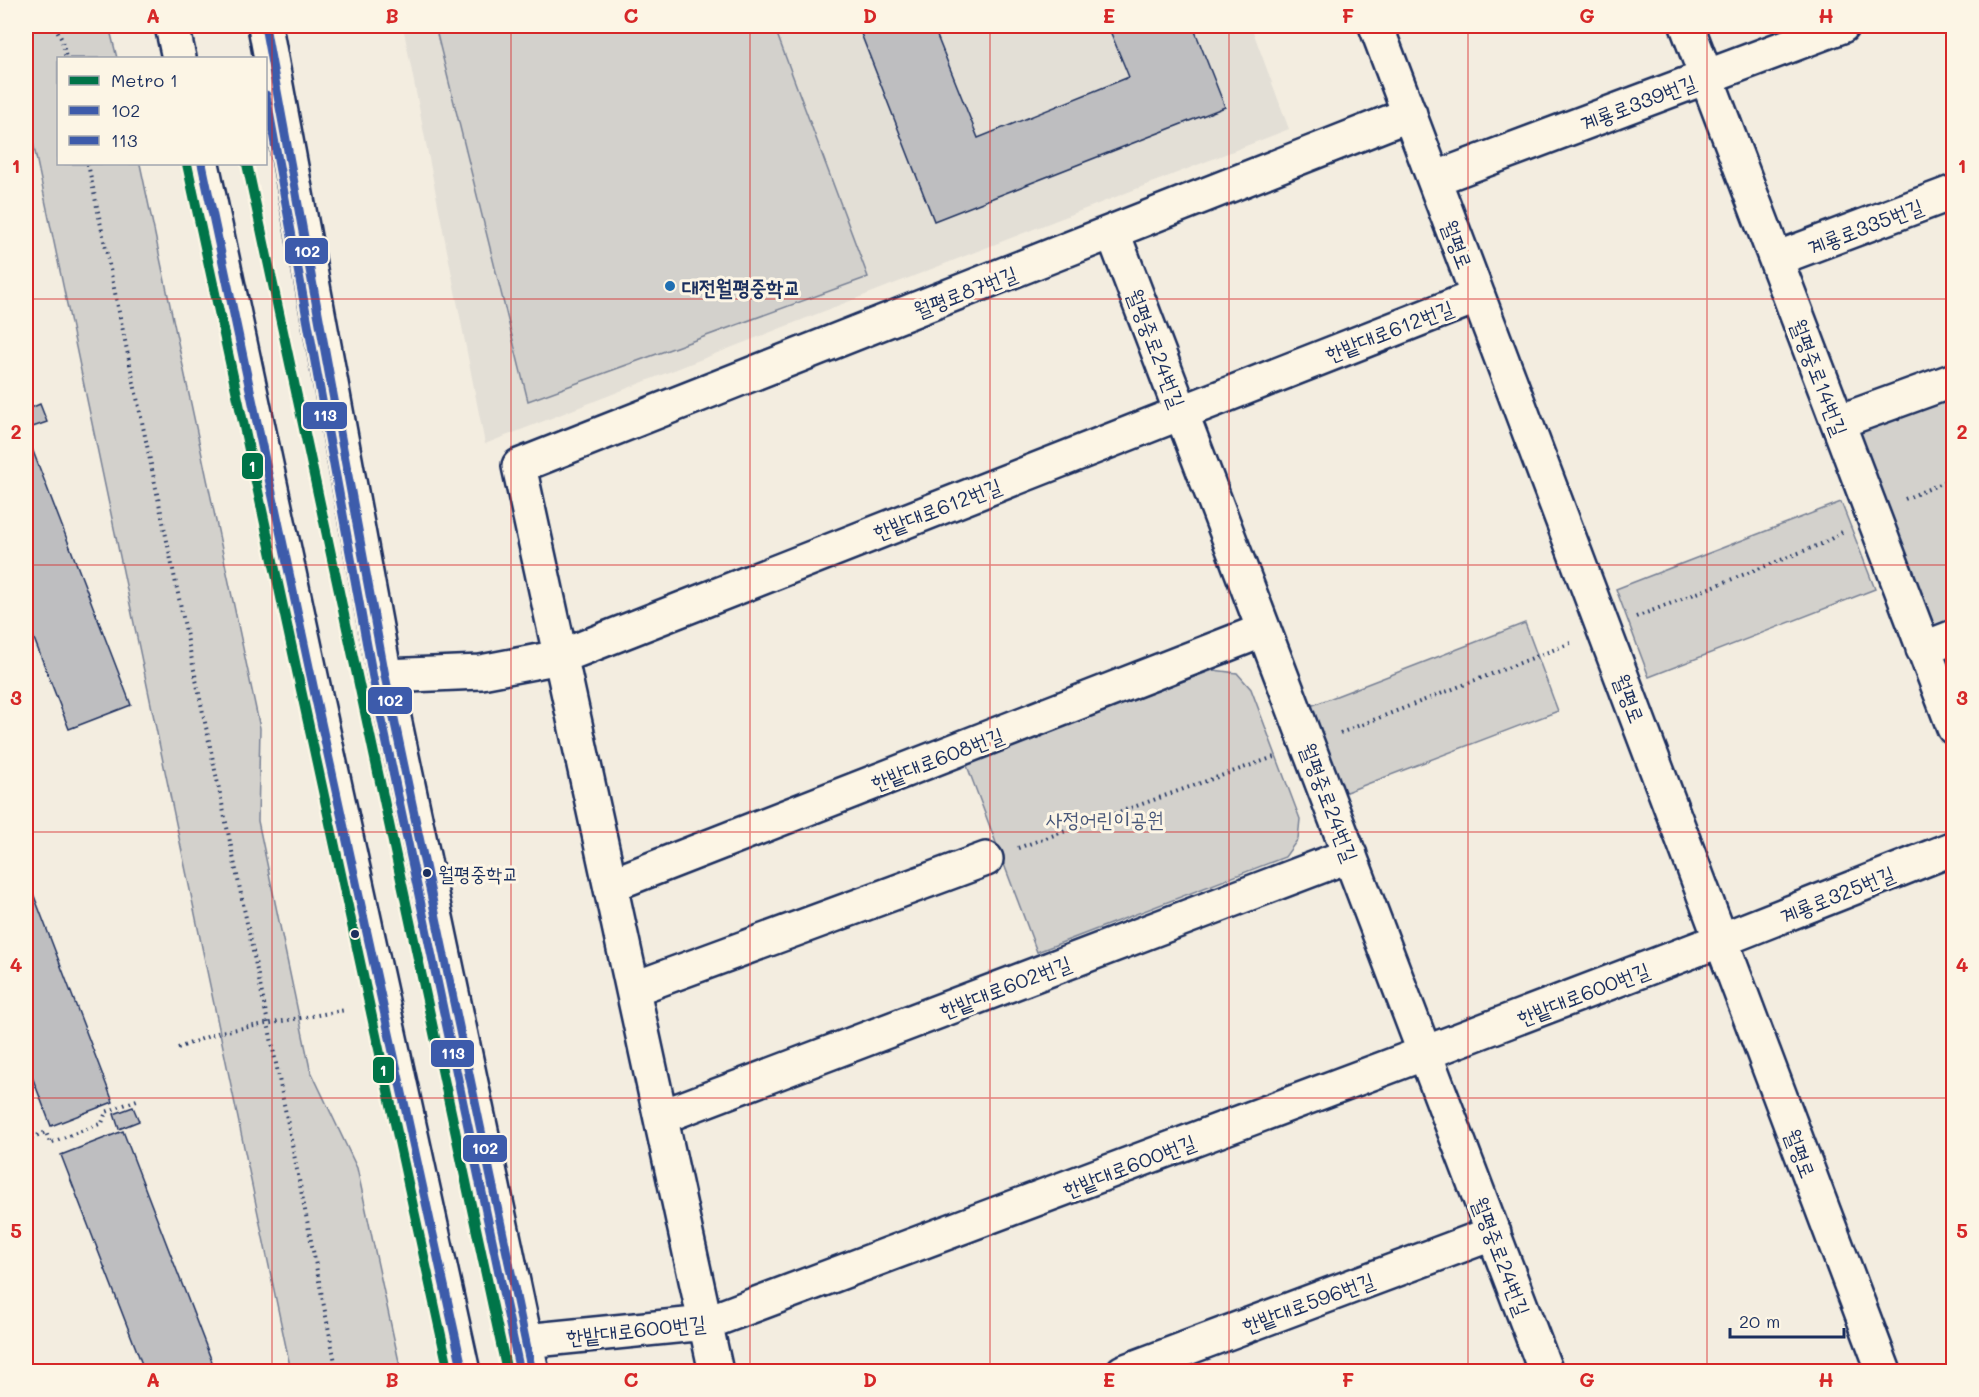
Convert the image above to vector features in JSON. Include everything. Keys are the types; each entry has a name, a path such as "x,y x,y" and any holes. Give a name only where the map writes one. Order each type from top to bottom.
{"street":[{"path":"172,26 180,57"},
{"path":"265,26 385,676 529,1356"},
{"name":"월평로","path":"1376,26 1884,1371"},
{"name":"월평중로14번길","path":"1687,26 1953,728"},
{"name":"계룡로339번길","path":"1434,179 1842,26"},
{"name":"월평로87번길","path":"560,657 519,466 1410,114"},
{"path":"202,165 315,695 464,1371"},
{"name":"계룡로335번길","path":"1776,259 1953,192"},
{"name":"월평중로24번길","path":"1113,233 1546,1371"},
{"name":"한밭대로612번길","path":"385,676 481,672 560,657 1478,296"},
{"path":"1838,422 1953,381"},
{"name":"한밭대로608번길","path":"611,885 1264,630"},
{"path":"1923,649 1953,637"},
{"path":"560,657 717,1371"},
{"name":"계룡로325번길","path":"1721,940 1953,848"},
{"name":"한밭대로602번길","path":"661,1117 1350,855"},
{"path":"633,990 986,859"},
{"name":"한밭대로600번길","path":"529,1356 706,1323 1721,940"},
{"name":"한밭대로596번길","path":"1123,1371 1494,1233"}],"path":[{"path":"55,26 62,40 66,57"},
{"path":"88,165 268,1023 337,1371"},
{"path":"986,859 1308,745 1604,630 1824,543 1872,513 1953,478"},
{"path":"178,1048 219,1032 346,1010"},
{"path":"26,1140 46,1132 50,1143 102,1123 106,1112 137,1100"}],"shaded area":[{"name":"대전월평중학교","path":"403,26 1251,26 1289,129 485,444"}],"green space":[{"path":"26,26 109,26 117,57 57,57 57,165 140,165 260,728 258,821 310,1069 357,1168 401,1371 291,1371 26,109"},
{"path":"435,26 774,26 868,277 528,401"},
{"path":"1953,393 1953,626 1935,633 1856,428"},
{"path":"1841,502 1875,589 1649,677 1616,589"},
{"path":"1525,623 1558,711 1341,794 1308,707"},
{"name":"사정어린이공원","path":"1213,670 1237,673 1251,689 1300,819 1298,839 1285,857 1037,952 966,763"}],"building":[{"path":"858,26 933,26 978,138 1129,77 1108,26 1193,26 1225,107 934,221"},
{"path":"40,404 47,422 27,429 26,410"},
{"path":"26,433 131,705 69,729 26,618"},
{"path":"26,875 113,1102 51,1126 26,1061"},
{"path":"133,1107 139,1121 119,1129 114,1114"},
{"path":"123,1131 216,1372 145,1372 61,1155"}],"metro line":[{"name":"1","path":"187,165 449,1372"},
{"name":"1","path":"247,165 507,1372"}],"transit line":[{"name":"102","path":"265,26 385,676 532,1372"},
{"name":"113","path":"267,100 373,678 520,1372"},
{"name":"102","path":"202,165 463,1372"},
{"name":"113","path":"190,166 303,698 451,1372"}],"place":[{"name":"대전월평중학교","path":"670,286"},
{"name":"월평중학교","path":"427,873"}]}
